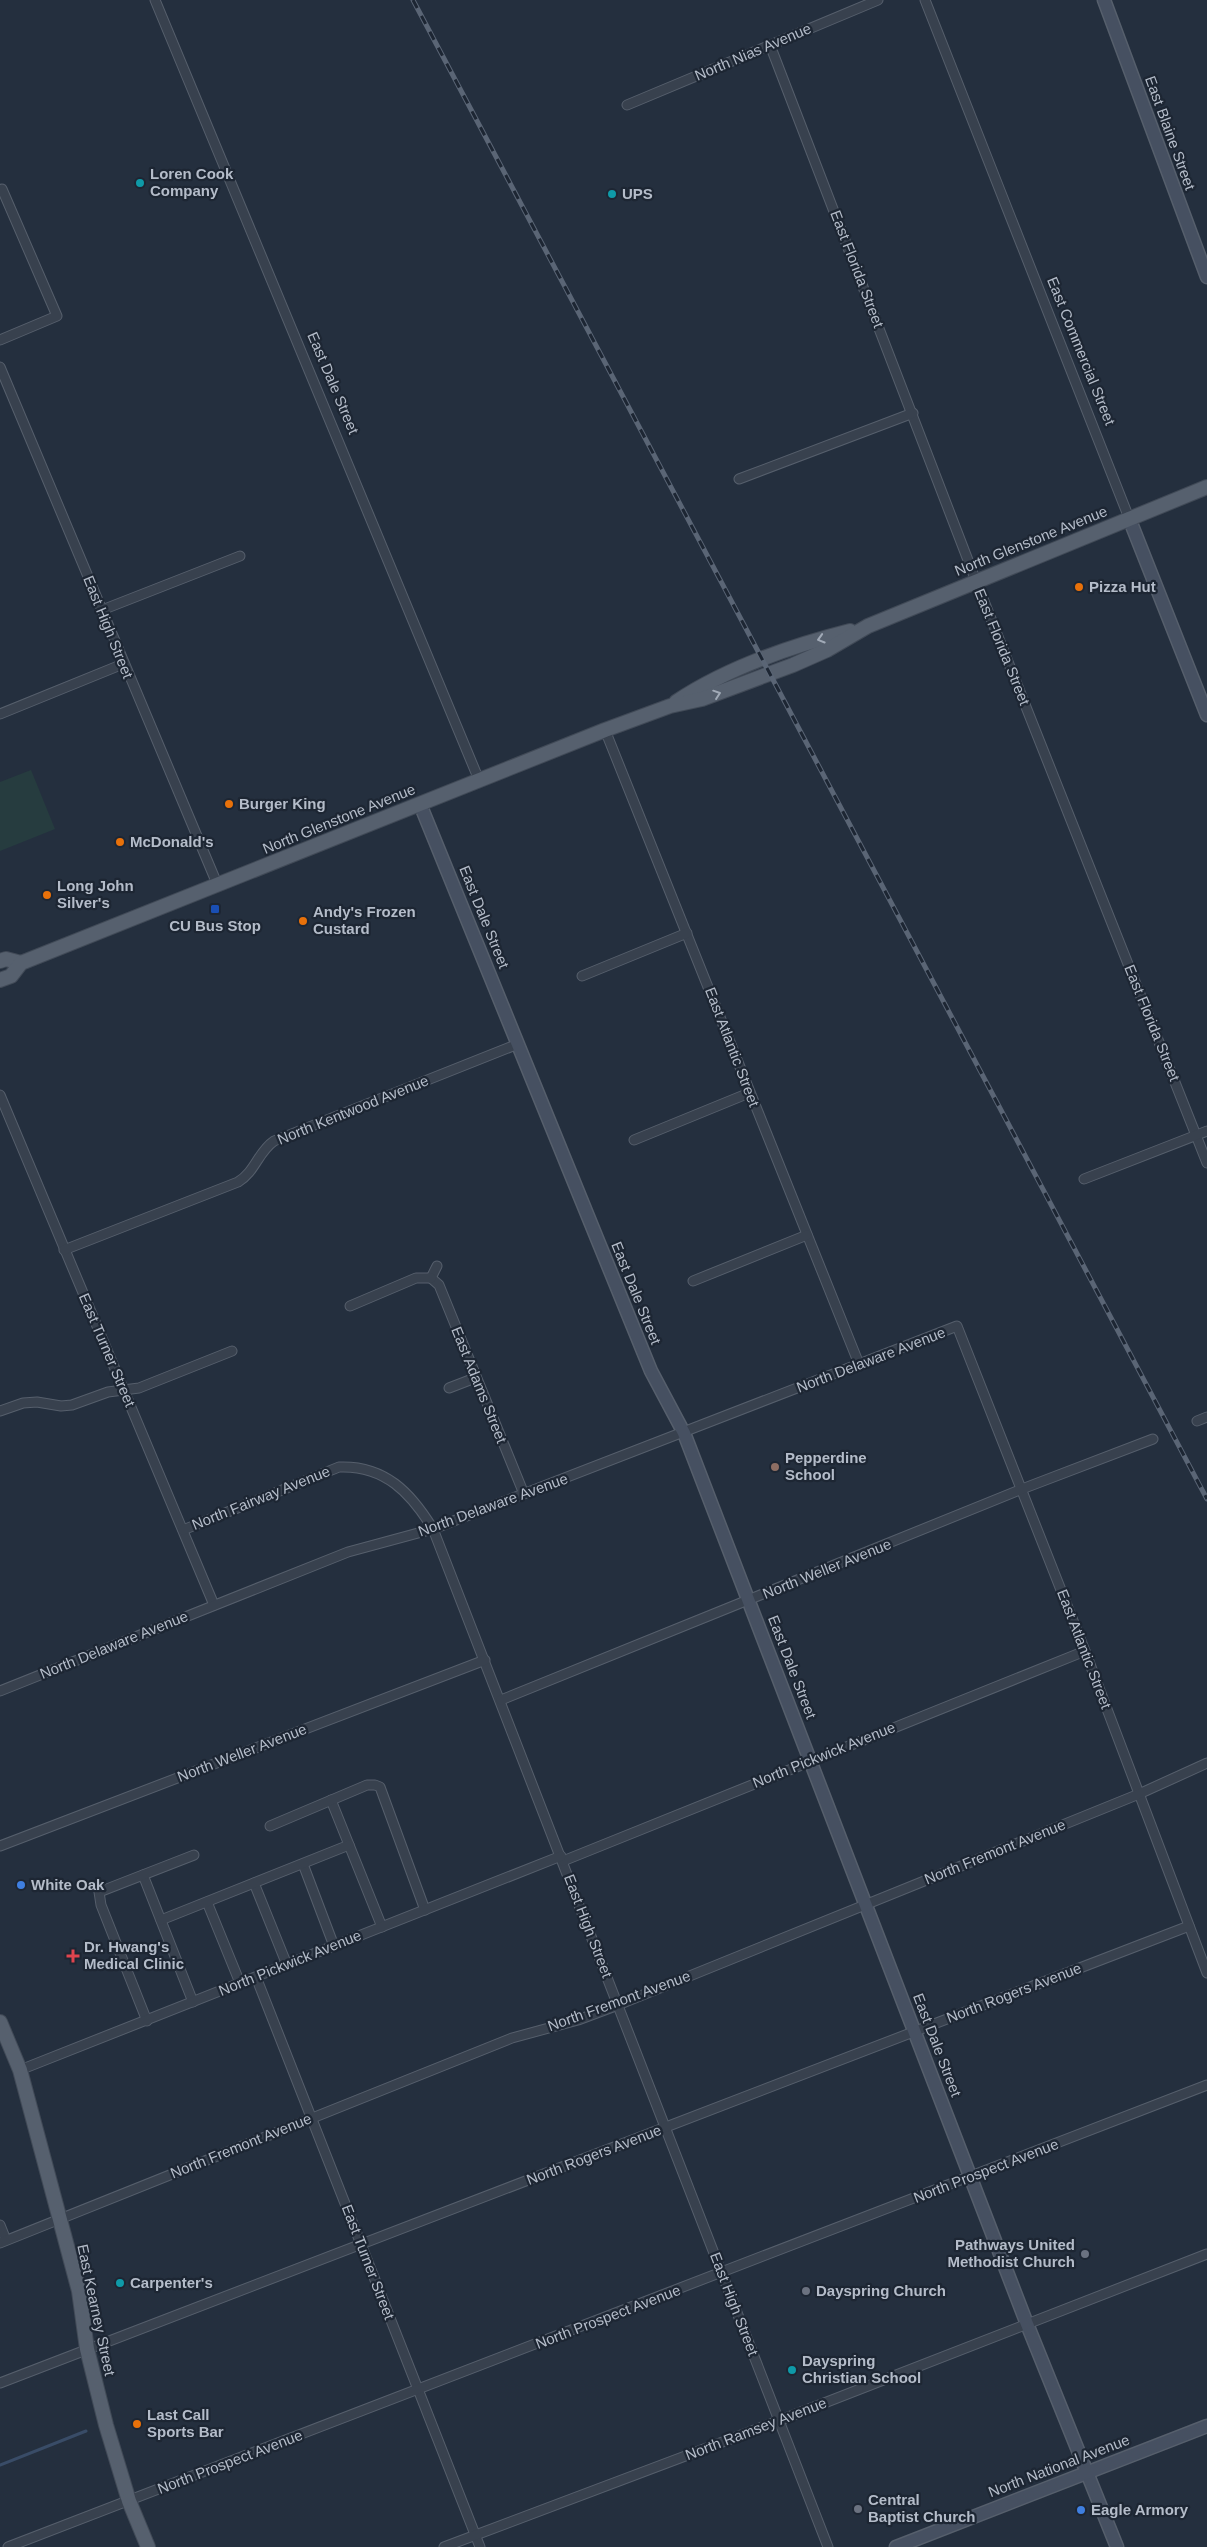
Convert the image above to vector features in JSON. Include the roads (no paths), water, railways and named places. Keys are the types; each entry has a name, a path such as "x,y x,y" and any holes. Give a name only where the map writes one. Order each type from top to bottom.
{"main road":[{"name":"North Glenstone Avenue","path":"0,980 11,976 21,963 605,730 670,706 696,689 744,667 821,638 868,626 1129,518 1207,488"},
{"path":"2,963 21,963"},
{"name":"East Kearney Street","path":"0,2022 20,2070 58,2220 79,2291 87,2349 106,2425 129,2501 148,2547"}],"street":[{"name":"East Dale Street","path":"155,0 479,780"},
{"name":"North Nias Avenue","path":"627,105 878,0"},
{"name":"East Commercial Street","path":"925,0 1207,714"},
{"name":"East Blaine Street","path":"1104,0 1207,276"},
{"name":"East Florida Street","path":"770,45 976,581 1207,1162"},
{"path":"0,340 58,316 1,189"},
{"name":"East High Street","path":"0,367 123,664 218,886"},
{"path":"739,479 913,413"},
{"path":"102,610 240,556"},
{"path":"0,714 123,664"},
{"name":"East Atlantic Street","path":"605,730 859,1364"},
{"name":"East Dale Street","path":"420,804 650,1371 684,1433 1027,2324 1117,2547"},
{"path":"582,976 687,933"},
{"name":"North Kentwood Avenue","path":"64,1250 238,1182 250,1172 260,1153 274,1141 518,1044"},
{"path":"634,1140 749,1093"},
{"name":"East Turner Street","path":"0,1095 214,1606"},
{"path":"1084,1179 1207,1131"},
{"path":"693,1281 807,1235"},
{"path":"350,1306 416,1278 432,1278 436,1266"},
{"name":"East Adams Street","path":"432,1278 440,1285 475,1378 524,1494"},
{"name":"East Atlantic Street","path":"957,1326 1085,1651 1207,1974"},
{"name":"North Delaware Avenue","path":"0,1691 348,1552 434,1530 957,1326"},
{"path":"0,1411 23,1403 67,1406 108,1392 138,1388 232,1351"},
{"path":"449,1388 475,1378"},
{"path":"1197,1421 1207,1417"},
{"name":"North Weller Avenue","path":"501,1700 750,1601 1022,1489 1153,1439"},
{"name":"North Fairway Avenue","path":"183,1530 313,1476 339,1467 358,1466 397,1483 420,1508 434,1530"},
{"name":"East High Street","path":"434,1530 828,2547"},
{"name":"North Pickwick Avenue","path":"20,2070 810,1761 1085,1651"},
{"name":"North Weller Avenue","path":"0,1846 485,1660"},
{"name":"North Fremont Avenue","path":"3,2242 512,2038 578,2020 618,2005 1139,1794 1207,1763"},
{"path":"270,1826 367,1785 380,1787 425,1910"},
{"path":"331,1800 382,1927"},
{"path":"161,1920 349,1845"},
{"path":"147,2021 99,1897 99,1892 194,1855"},
{"path":"303,1864 334,1946"},
{"path":"143,1875 193,2002"},
{"path":"254,1883 287,1965"},
{"path":"207,1902 240,1983"},
{"name":"North Rogers Avenue","path":"0,2383 1188,1926"},
{"name":"East Turner Street","path":"256,1977 480,2547"},
{"name":"North Prospect Avenue","path":"8,2547 418,2391 1207,2085"},
{"path":"0,2225 3,2242"},
{"name":"North Ramsey Avenue","path":"444,2547 778,2421 1207,2254"},
{"name":"North National Avenue","path":"896,2547 1207,2426"}],"waterway":[{"path":"0,2465 86,2431"}],"railway":[{"path":"413,0 1207,1499"}],"place":[{"name":"Loren Cook Company","path":"140,183"},
{"name":"UPS","path":"612,194"},
{"name":"Pizza Hut","path":"1079,587"},
{"name":"Burger King","path":"229,804"},
{"name":"McDonald's","path":"120,842"},
{"name":"Long John Silver's","path":"47,895"},
{"name":"CU Bus Stop","path":"215,909"},
{"name":"Andy's Frozen Custard","path":"303,921"},
{"name":"Pepperdine School","path":"775,1467"},
{"name":"White Oak","path":"21,1885"},
{"name":"Dr. Hwang's Medical Clinic","path":"73,1956"},
{"name":"Pathways United Methodist Church","path":"1085,2254"},
{"name":"Carpenter's","path":"120,2283"},
{"name":"Dayspring Church","path":"806,2291"},
{"name":"Dayspring Christian School","path":"792,2370"},
{"name":"Last Call Sports Bar","path":"137,2424"},
{"name":"Central Baptist Church","path":"858,2509"},
{"name":"Eagle Armory","path":"1081,2510"}]}
